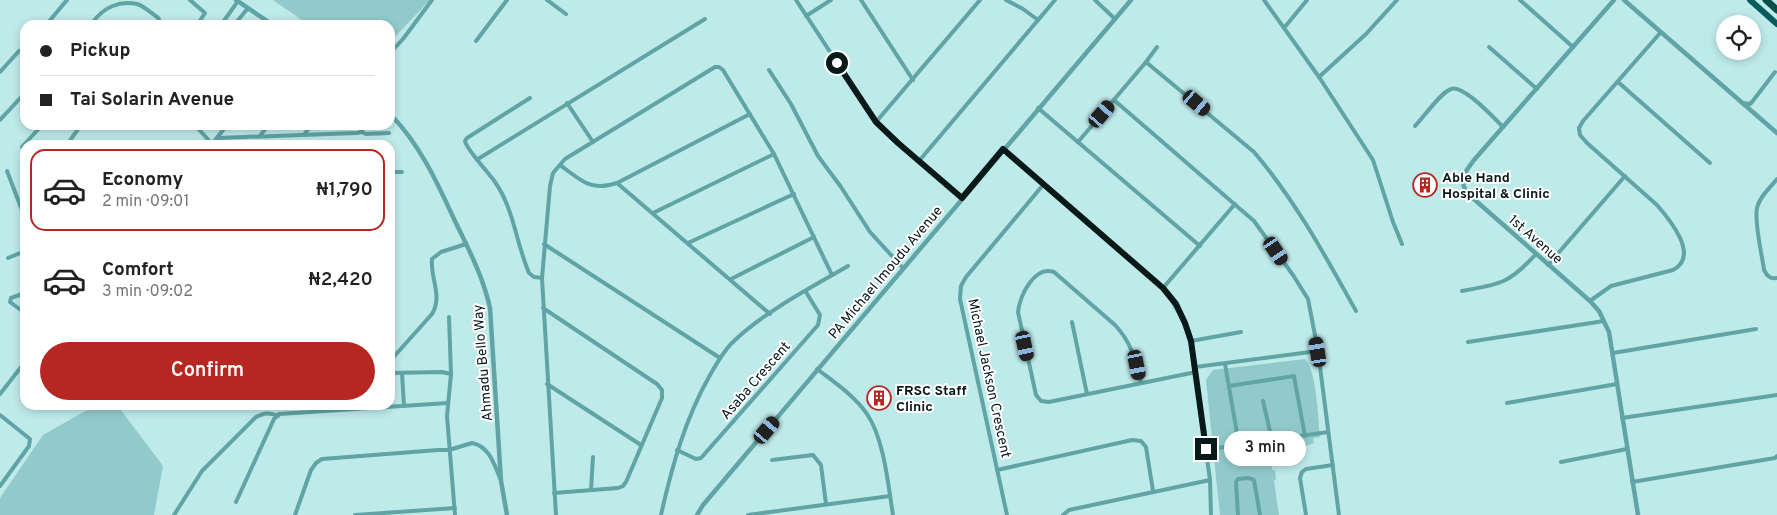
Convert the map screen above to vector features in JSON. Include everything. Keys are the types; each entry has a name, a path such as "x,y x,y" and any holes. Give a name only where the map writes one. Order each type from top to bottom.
{"highway":[{"path":"1750,0 1777,24"},
{"path":"1766,0 1777,10"}],"street":[{"path":"50,20 67,0"},
{"path":"190,0 205,13 200,20"},
{"path":"395,48 432,0"},
{"path":"476,41 506,0"},
{"path":"547,0 566,14"},
{"path":"796,0 876,122 962,198"},
{"path":"806,16 832,0"},
{"path":"861,0 912,80"},
{"path":"876,122 980,0"},
{"path":"1006,0 1023,8 1038,20"},
{"path":"919,162 1055,0"},
{"path":"1095,0 1115,19"},
{"name":"PA Michael Imoudu Avenue","path":"697,515 817,369 1131,0"},
{"path":"1264,0 1373,160 1392,222 1402,244"},
{"path":"1284,28 1307,0"},
{"path":"1318,77 1366,34 1397,0"},
{"path":"1520,0 1573,47"},
{"name":"1st Avenue","path":"1614,0 1467,170 1462,178 1462,185 1467,193 1600,311 1609,332 1613,353 1638,515"},
{"path":"1624,0 1777,133"},
{"path":"225,20 237,1 266,20"},
{"path":"95,20 110,5 127,3 141,6 158,20"},
{"path":"238,20 248,8"},
{"path":"227,17 230,20"},
{"path":"478,160 705,19"},
{"path":"1590,301 1611,286 1673,270 1679,267 1684,259 1682,244 1667,216 1587,143 1580,135 1578,128 1661,32"},
{"path":"1078,142 1157,47"},
{"path":"1489,48 1537,89"},
{"path":"0,72 20,51"},
{"path":"1146,62 1254,152 1266,166 1319,245 1356,311"},
{"path":"556,515 542,278 550,186 553,173 570,156 715,67 719,67 723,70 774,154 832,276"},
{"path":"769,70 818,156 870,232 903,268"},
{"path":"1743,103 1750,104 1776,72"},
{"path":"1618,82 1710,163"},
{"path":"1415,126 1443,95 1450,89 1456,88 1470,96 1503,127"},
{"path":"0,120 20,98"},
{"path":"530,98 464,141 465,145 503,194 530,273 534,277 542,278"},
{"path":"1114,100 1254,222 1267,237 1308,299 1318,352 1339,515"},
{"path":"567,103 593,142"},
{"path":"1038,108 1200,246"},
{"path":"560,165 580,180 593,186 600,188 617,184 750,114"},
{"name":"Ahmadu Bello Way","path":"395,120 406,133 436,180 485,287 490,308 501,481 507,515"},
{"path":"28,140 37,130"},
{"path":"200,130 209,140"},
{"path":"217,138 223,130"},
{"path":"260,136 264,130"},
{"path":"304,135 308,130"},
{"path":"217,138 361,132 366,134 389,133"},
{"path":"1003,149 1163,288 1176,304 1191,341 1210,480 1211,515"},
{"path":"653,213 774,154"},
{"path":"7,172 20,205"},
{"path":"395,172 402,172"},
{"path":"1548,265 1625,176"},
{"path":"1777,180 1757,207 1756,218 1764,270 1767,276 1777,278"},
{"path":"617,184 770,314"},
{"name":"Michael Jackson Crescent","path":"1007,515 969,346 960,299 961,286 966,277 1043,185"},
{"path":"688,244 794,194"},
{"path":"1163,288 1235,204"},
{"path":"731,280 814,237"},
{"path":"395,355 437,307 438,300 431,266 432,259 441,252 466,244"},
{"path":"544,244 720,358"},
{"path":"8,258 20,254"},
{"path":"1462,291 1496,285 1506,281 1517,274 1536,254"},
{"path":"661,515 677,450 692,410 720,358 732,342 770,314 848,266"},
{"path":"1141,383 1132,349 1124,334 1054,272 1042,271 1024,292 1019,302 1018,312 1036,395 1041,401 1049,402 1141,383 1225,364 1318,352"},
{"name":"Asaba Crescent","path":"677,450 696,459 701,458 818,325 820,315 806,292"},
{"path":"20,295 11,298 10,302 20,309"},
{"path":"543,308 657,384 662,390 662,398 623,486 554,493"},
{"path":"450,317 451,374 447,416 455,515"},
{"path":"1468,342 1604,321"},
{"path":"1072,322 1087,394"},
{"path":"1613,353 1756,329"},
{"path":"1191,341 1241,332"},
{"path":"1225,364 1239,445"},
{"path":"0,394 20,368"},
{"path":"817,369 852,398 866,412 874,426 879,438 894,515"},
{"path":"395,373 442,372 451,374"},
{"path":"402,373 404,406"},
{"path":"1229,386 1294,376 1305,436"},
{"path":"547,384 641,445"},
{"path":"1507,403 1617,384"},
{"path":"1622,418 1777,395"},
{"path":"1263,401 1272,440"},
{"path":"395,406 448,403"},
{"path":"236,502 274,419 283,413 326,410"},
{"path":"174,515 202,471 256,417 264,413 278,416"},
{"path":"0,415 30,440 29,446 0,486"},
{"path":"1218,448 1328,432"},
{"path":"997,470 1132,440 1141,441 1146,447 1153,491"},
{"path":"295,515 312,470 319,460 450,450 472,443 483,447 492,459 501,481"},
{"path":"1561,462 1627,449"},
{"path":"772,460 813,455 818,458 821,465 826,504"},
{"path":"1632,482 1775,458 1777,456"},
{"path":"591,490 593,457"},
{"path":"1306,515 1300,478 1302,472 1306,469 1333,465"},
{"path":"1238,515 1236,482 1238,479 1249,478 1254,480 1260,515"},
{"path":"1063,515 1069,510 1210,480"},
{"path":"748,515 890,496"},
{"path":"355,515 455,508"},
{"path":"795,509 796,515"}],"shaded area":[{"path":"273,0 430,0 395,37 395,20 302,20"},
{"path":"1305,359 1309,365 1314,384 1320,437 1313,438 1314,443 1302,447 1299,443 1283,446 1282,454 1271,458 1272,470 1275,470 1276,479 1274,481 1279,515 1220,515 1206,380 1213,370"},
{"path":"87,410 121,410 163,466 154,515 0,515 0,498 43,435"}],"place":[{"name":"Able Hand Hospital & Clinic","path":"1425,185"},
{"name":"FRSC Staff Clinic","path":"879,398"}],"route":[{"path":"837,63 876,122 962,198 1003,149 1163,288 1176,304 1191,341 1206,449"}]}
